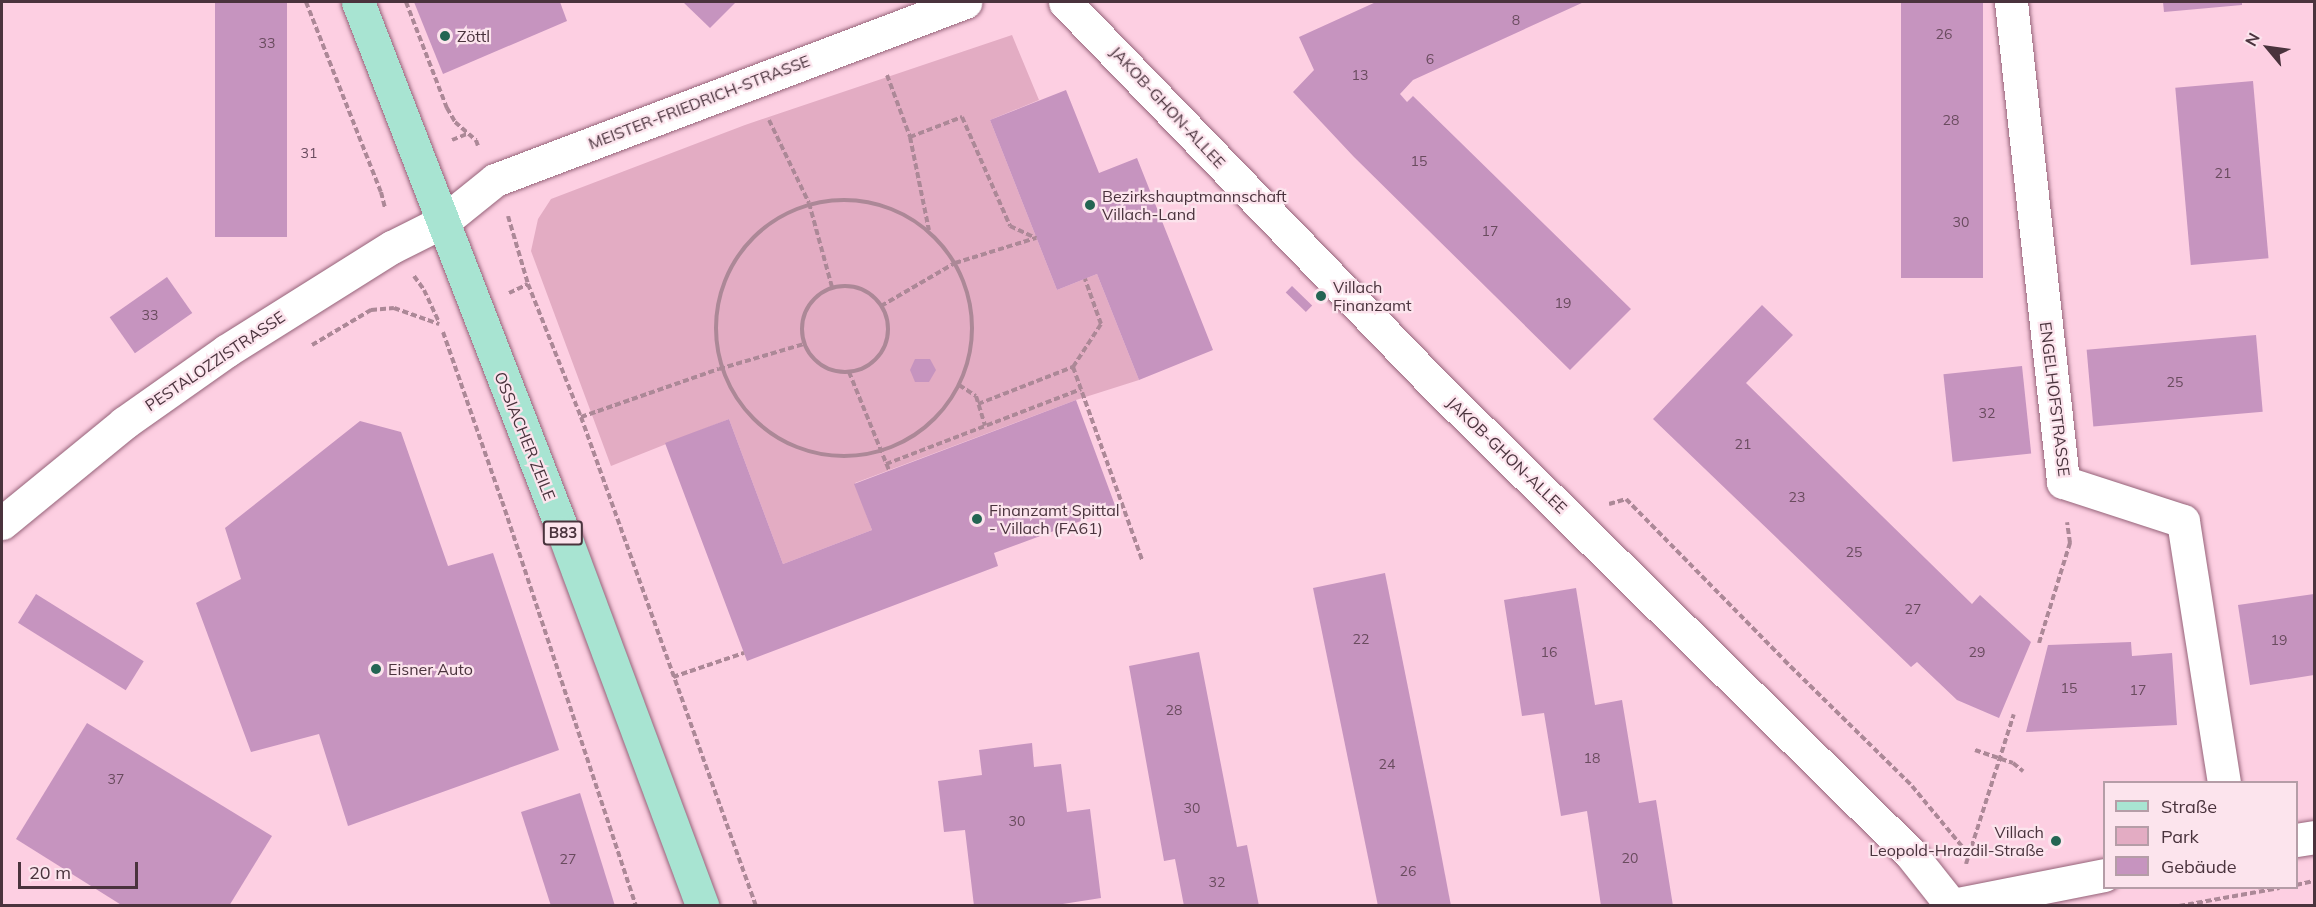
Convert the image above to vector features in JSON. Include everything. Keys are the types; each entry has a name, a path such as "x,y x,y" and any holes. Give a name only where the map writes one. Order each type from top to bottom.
{"main road":[{"name":"OSSIACHER ZEILE","path":"358,2 416,156 444,221 475,310 682,846 702,906"}],"street":[{"name":"MEISTER-FRIEDRICH-STRASSE","path":"444,221 495,180 965,2"},
{"name":"JAKOB-GHON-ALLEE","path":"1065,2 1436,386 1910,853 1951,905"},
{"name":"ENGELHOFSTRASSE","path":"2011,2 2063,482 2183,521 2224,781"},
{"name":"PESTALOZZISTRASSE","path":"2,523 124,423 226,351 392,247 444,221"},
{"path":"2298,840 2314,837"},
{"path":"1951,905 2103,875"}],"path":[{"path":"306,2 381,192"},
{"path":"406,2 447,108 467,134 476,140"},
{"path":"887,75 910,136 929,230"},
{"path":"881,306 956,263 1036,238 1010,226 962,117 910,136"},
{"path":"769,120 809,203 832,287"},
{"path":"851,199 872,203 892,208 929,230 956,263 971,303 972,345 959,385 934,420 899,444 881,450 858,455 816,454 777,438 745,410 719,369 715,332 721,290 740,252 770,222 809,203 851,199"},
{"path":"509,218 528,284 581,417 756,906"},
{"path":"978,404 1073,367 1101,324 1085,279"},
{"path":"832,287 860,288 872,295 881,306 887,319 887,333 883,348 864,368 849,372 835,371 822,365 811,356 804,344 801,329 807,309 820,293 832,287"},
{"path":"424,290 440,324 502,501 636,906"},
{"path":"309,346 371,310 394,308 440,324"},
{"path":"581,417 719,369 804,344"},
{"path":"1073,367 1142,560"},
{"path":"849,372 889,470"},
{"path":"959,385 976,396 985,426"},
{"path":"886,464 1081,389"},
{"path":"2039,643 2070,543 2063,482"},
{"path":"1626,499 1912,786 1969,855 2014,714"},
{"path":"673,677 744,653"},
{"path":"1975,750 1999,757 2023,771"},
{"path":"2298,885 2314,881"},
{"path":"2179,906 2273,889"}],"green space":[{"path":"1012,35 1039,100 990,120 1057,290 1097,274 1139,380 1076,400 855,483 872,530 783,564 729,419 611,466 531,251 538,219 551,199 745,125"}],"building":[{"path":"215,2 287,2 287,237 215,237"},
{"path":"414,2 560,2 567,21 443,74"},
{"path":"683,2 736,2 710,28"},
{"path":"1376,2 1584,2 1413,80 1400,94 1407,102 1413,96 1631,309 1570,370 1354,157 1293,92 1314,70 1299,37"},
{"path":"1901,2 1983,2 1983,278 1901,278"},
{"path":"2163,2 2242,2 2242,5 2164,12"},
{"path":"2253,81 2269,258 2191,265 2175,88"},
{"name":"Bezirkshauptmannschaft Villach-Land","path":"1066,90 1099,173 1137,158 1213,350 1139,380 1097,274 1057,290 990,120"},
{"path":"167,277 192,313 135,353 110,317"},
{"path":"1292,286 1312,305 1306,312 1286,292"},
{"path":"1762,305 1793,335 1746,383 1972,604 1980,595 2031,642 1999,718 1957,700 1917,662 1911,667 1653,419"},
{"path":"2256,335 2263,412 2093,427 2087,350"},
{"path":"915,359 930,359 936,370 929,382 915,382 910,370"},
{"path":"2022,366 2031,454 1953,462 1943,374"},
{"name":"Finanzamt Spittal - Villach (FA61)","path":"1076,400 1116,508 994,553 998,566 747,661 665,443 729,419 783,564 872,530 854,484"},
{"name":"Eisner Auto","path":"360,421 401,432 448,566 493,553 559,750 348,826 319,734 251,752 196,603 241,579 225,528"},
{"path":"1385,573 1451,906 1378,906 1313,588"},
{"path":"1576,588 1595,705 1622,700 1639,803 1656,800 1673,906 1601,906 1587,811 1561,816 1544,713 1522,716 1504,600"},
{"path":"36,594 144,661 126,690 18,623"},
{"path":"2314,594 2314,675 2250,685 2238,605"},
{"path":"2131,642 2132,656 2172,653 2177,725 2026,732 2048,645"},
{"path":"1199,652 1237,847 1247,845 1259,906 1184,906 1175,859 1164,861 1129,666"},
{"path":"87,723 272,836 229,906 123,906 16,839"},
{"path":"1032,743 1034,767 1061,764 1067,812 1090,809 1101,898 1050,906 974,906 965,830 944,832 938,781 982,775 979,750"},
{"path":"580,793 615,906 551,906 521,812"}],"place":[{"name":"Zöttl","path":"445,36"},
{"name":"Bezirkshauptmannschaft Villach-Land","path":"1090,205"},
{"name":"Villach Finanzamt","path":"1321,296"},
{"name":"Finanzamt Spittal - Villach (FA61)","path":"977,519"},
{"name":"Eisner Auto","path":"376,669"},
{"name":"Villach Leopold-Hrazdil-Straße","path":"2056,841"}]}
